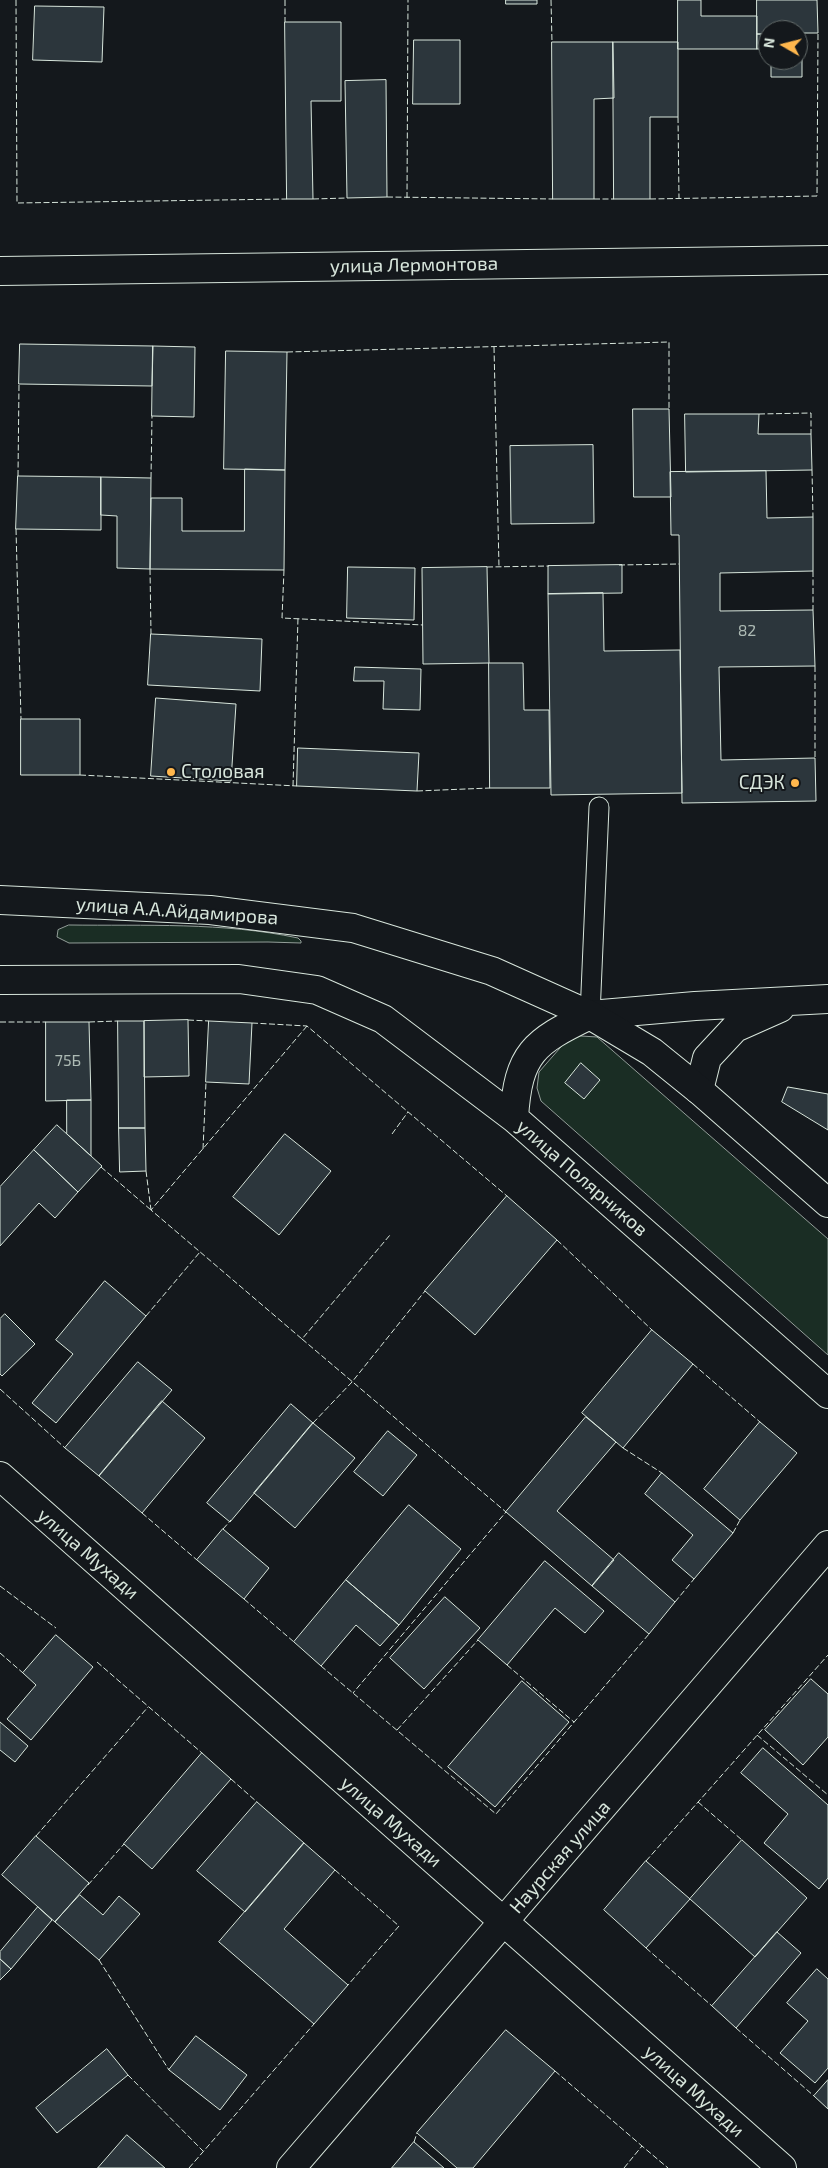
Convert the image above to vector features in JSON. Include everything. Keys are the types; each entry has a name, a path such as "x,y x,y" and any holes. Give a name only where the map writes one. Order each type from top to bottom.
{"street":[{"name":"улица Лермонтова","path":"0,271 828,260"},
{"name":"улица А.А.Айдамирова","path":"0,900 210,910 353,928 492,971 590,1015"},
{"name":"улица Полярников","path":"0,980 239,979 317,990 383,1019 514,1118 828,1394"},
{"path":"514,1118 516,1092 526,1060 545,1039 590,1015 828,999"},
{"path":"700,1090 708,1058 735,1028 796,1001"},
{"path":"590,1015 652,1052 700,1090 828,1204"},
{"name":"улица Мухади","path":"0,1476 782,2168"},
{"name":"Наурская улица","path":"291,2168 828,1546"}],"lane":[{"path":"590,1015 599,807"}],"green space":[{"path":"69,925 155,925 241,929 298,938 301,943 69,943 57,937 58,930"},
{"path":"581,1036 597,1037 828,1239 828,1355 541,1101 537,1088 539,1072 567,1040"}],"building":[{"path":"506,0 537,0 537,4 506,4"},
{"path":"678,0 701,0 701,16 757,16 757,49 678,49"},
{"path":"757,0 817,0 818,33 808,33 808,20 758,20 757,34"},
{"path":"35,6 104,7 102,62 33,60"},
{"path":"285,22 341,22 341,101 311,101 313,199 287,199"},
{"path":"414,40 460,40 460,104 413,104"},
{"path":"552,42 613,42 614,98 594,99 594,199 553,199"},
{"path":"613,42 678,42 678,117 650,117 650,199 614,199"},
{"path":"771,70 802,70 802,77 771,77"},
{"path":"386,80 387,197 347,198 345,81"},
{"path":"20,344 153,346 152,386 19,384"},
{"path":"153,346 195,347 194,417 152,416"},
{"path":"226,351 287,352 285,470 224,469"},
{"path":"633,409 669,409 671,497 634,497"},
{"path":"685,414 759,414 758,434 811,434 812,470 686,472"},
{"path":"593,445 594,523 511,524 510,446"},
{"path":"245,469 285,470 284,570 150,569 151,498 182,498 182,531 244,531"},
{"path":"766,471 767,518 813,517 813,571 720,573 720,611 813,610 815,666 719,667 721,760 815,758 816,801 682,803 679,535 671,535 670,472"},
{"path":"18,476 101,477 101,530 16,529"},
{"path":"101,477 151,478 150,569 117,568 117,516 101,515"},
{"path":"622,565 622,593 548,594 548,566"},
{"path":"348,567 415,568 414,620 347,618"},
{"path":"487,567 489,663 423,664 422,568"},
{"path":"603,593 604,651 680,650 682,793 551,795 548,594"},
{"path":"151,634 262,639 260,691 148,685"},
{"path":"489,663 523,663 524,710 549,710 550,788 490,788"},
{"path":"355,667 421,669 420,710 383,709 384,681 354,681"},
{"path":"156,698 236,704 231,781 151,776"},
{"path":"21,719 80,719 80,775 21,775"},
{"path":"298,748 419,753 417,791 297,786"},
{"path":"188,1020 189,1076 144,1077 144,1021"},
{"path":"118,1021 144,1021 145,1128 119,1128"},
{"path":"209,1021 252,1023 249,1084 206,1082"},
{"path":"46,1022 89,1022 91,1100 46,1101"},
{"path":"581,1063 600,1080 584,1099 565,1083"},
{"path":"788,1087 828,1094 828,1130 782,1102"},
{"path":"67,1100 91,1100 91,1156 67,1134"},
{"path":"57,1125 102,1166 78,1192 34,1150"},
{"path":"119,1128 145,1128 146,1171 120,1172"},
{"path":"285,1134 331,1171 279,1235 233,1197"},
{"path":"34,1150 78,1192 55,1218 39,1203 0,1246 0,1187"},
{"path":"507,1196 557,1240 475,1335 425,1291"},
{"path":"105,1281 146,1316 56,1423 32,1403 73,1354 56,1340"},
{"path":"5,1314 35,1344 2,1376 0,1374 0,1319"},
{"path":"652,1330 693,1364 623,1448 582,1413"},
{"path":"138,1362 172,1390 99,1476 65,1448"},
{"path":"162,1401 205,1438 142,1513 99,1476"},
{"path":"291,1404 313,1423 230,1522 207,1503"},
{"path":"586,1417 616,1442 557,1511 614,1560 592,1586 506,1512"},
{"path":"760,1422 797,1453 740,1520 704,1489"},
{"path":"313,1423 355,1458 295,1528 254,1493"},
{"path":"388,1431 417,1455 383,1496 354,1472"},
{"path":"662,1473 733,1533 694,1579 672,1560 693,1535 645,1494"},
{"path":"409,1505 461,1549 399,1625 346,1580"},
{"path":"223,1529 269,1568 244,1599 197,1560"},
{"path":"619,1553 675,1602 649,1634 592,1586"},
{"path":"545,1561 604,1611 585,1633 555,1608 507,1665 478,1640"},
{"path":"346,1580 399,1625 380,1646 356,1625 321,1666 294,1642"},
{"path":"445,1597 480,1628 424,1689 390,1658"},
{"path":"56,1635 93,1667 31,1740 7,1719 36,1685 23,1673"},
{"path":"811,1679 828,1694 828,1737 803,1765 765,1730"},
{"path":"522,1681 569,1722 495,1807 448,1767"},
{"path":"0,1722 28,1746 15,1762 0,1750"},
{"path":"763,1748 828,1805 828,1878 819,1889 764,1843 788,1814 741,1773"},
{"path":"202,1753 231,1779 152,1869 124,1844"},
{"path":"257,1802 304,1843 245,1912 197,1871"},
{"path":"36,1836 89,1883 55,1922 2,1875"},
{"path":"742,1840 807,1898 755,1957 690,1899"},
{"path":"304,1843 335,1870 284,1929 348,1985 314,2024 219,1942"},
{"path":"646,1861 690,1899 646,1948 604,1910"},
{"path":"80,1895 103,1915 119,1896 140,1914 99,1960 55,1922"},
{"path":"38,1907 52,1920 11,1969 0,1959 0,1952"},
{"path":"777,1932 801,1953 736,2028 712,2006"},
{"path":"0,1959 11,1969 0,1980"},
{"path":"817,1969 828,1979 828,2068 815,2083 780,2053 808,2021 787,2003"},
{"path":"506,2030 555,2071 473,2168 457,2168 417,2133"},
{"path":"196,2036 247,2075 220,2110 169,2070"},
{"path":"107,2049 128,2075 57,2133 36,2108"},
{"path":"828,2080 828,2109 814,2096"},
{"path":"127,2135 165,2168 98,2168"},
{"path":"414,2142 444,2168 392,2168"}],"fence":[{"path":"16,0 17,203 287,199"},
{"path":"285,0 285,22"},
{"path":"407,198 408,0"},
{"path":"551,0 552,42"},
{"path":"650,199 817,196 818,33"},
{"path":"678,117 679,198"},
{"path":"387,197 553,199"},
{"path":"313,199 347,198"},
{"path":"594,199 614,199"},
{"path":"287,352 669,342 669,409"},
{"path":"494,347 499,567"},
{"path":"18,476 19,384"},
{"path":"759,414 811,413 811,434"},
{"path":"151,478 152,416"},
{"path":"812,470 813,517"},
{"path":"16,529 21,719"},
{"path":"619,565 679,564"},
{"path":"487,567 549,566"},
{"path":"150,569 151,634"},
{"path":"284,570 282,618 423,625"},
{"path":"813,571 813,610"},
{"path":"293,786 298,618"},
{"path":"815,666 815,758"},
{"path":"80,775 297,786"},
{"path":"417,791 490,788"},
{"path":"188,1020 209,1021"},
{"path":"89,1022 118,1021"},
{"path":"0,1022 46,1022"},
{"path":"252,1023 307,1026 507,1196"},
{"path":"307,1026 151,1210 302,1339 390,1235"},
{"path":"203,1149 206,1082"},
{"path":"392,1134 408,1112"},
{"path":"101,1167 151,1210"},
{"path":"146,1171 151,1210"},
{"path":"557,1240 652,1330"},
{"path":"146,1316 200,1252"},
{"path":"313,1423 352,1382 425,1291"},
{"path":"302,1339 506,1512 353,1693"},
{"path":"693,1364 760,1422"},
{"path":"0,1389 65,1448"},
{"path":"623,1448 662,1473"},
{"path":"142,1513 197,1560"},
{"path":"223,1529 231,1520"},
{"path":"733,1533 740,1520"},
{"path":"675,1602 694,1579"},
{"path":"0,1586 56,1628"},
{"path":"244,1599 294,1642"},
{"path":"321,1666 496,1814 649,1634"},
{"path":"397,1730 478,1640"},
{"path":"0,1653 23,1673"},
{"path":"646,1861 828,1655"},
{"path":"97,1662 202,1753"},
{"path":"507,1665 574,1722"},
{"path":"36,1836 148,1707"},
{"path":"757,1735 828,1795"},
{"path":"231,1779 257,1802"},
{"path":"698,1802 742,1840"},
{"path":"88,1885 124,1844"},
{"path":"335,1870 399,1926 348,1985"},
{"path":"646,1948 712,2006"},
{"path":"99,1960 169,2070"},
{"path":"189,2168 314,2024"},
{"path":"736,2028 814,2096"},
{"path":"555,2071 642,2146"},
{"path":"128,2075 203,2151"},
{"path":"414,2142 417,2133"},
{"path":"624,2168 642,2146 668,2168"}],"place":[{"name":"Столовая","path":"171,772"},
{"name":"СДЭК","path":"795,783"}]}
